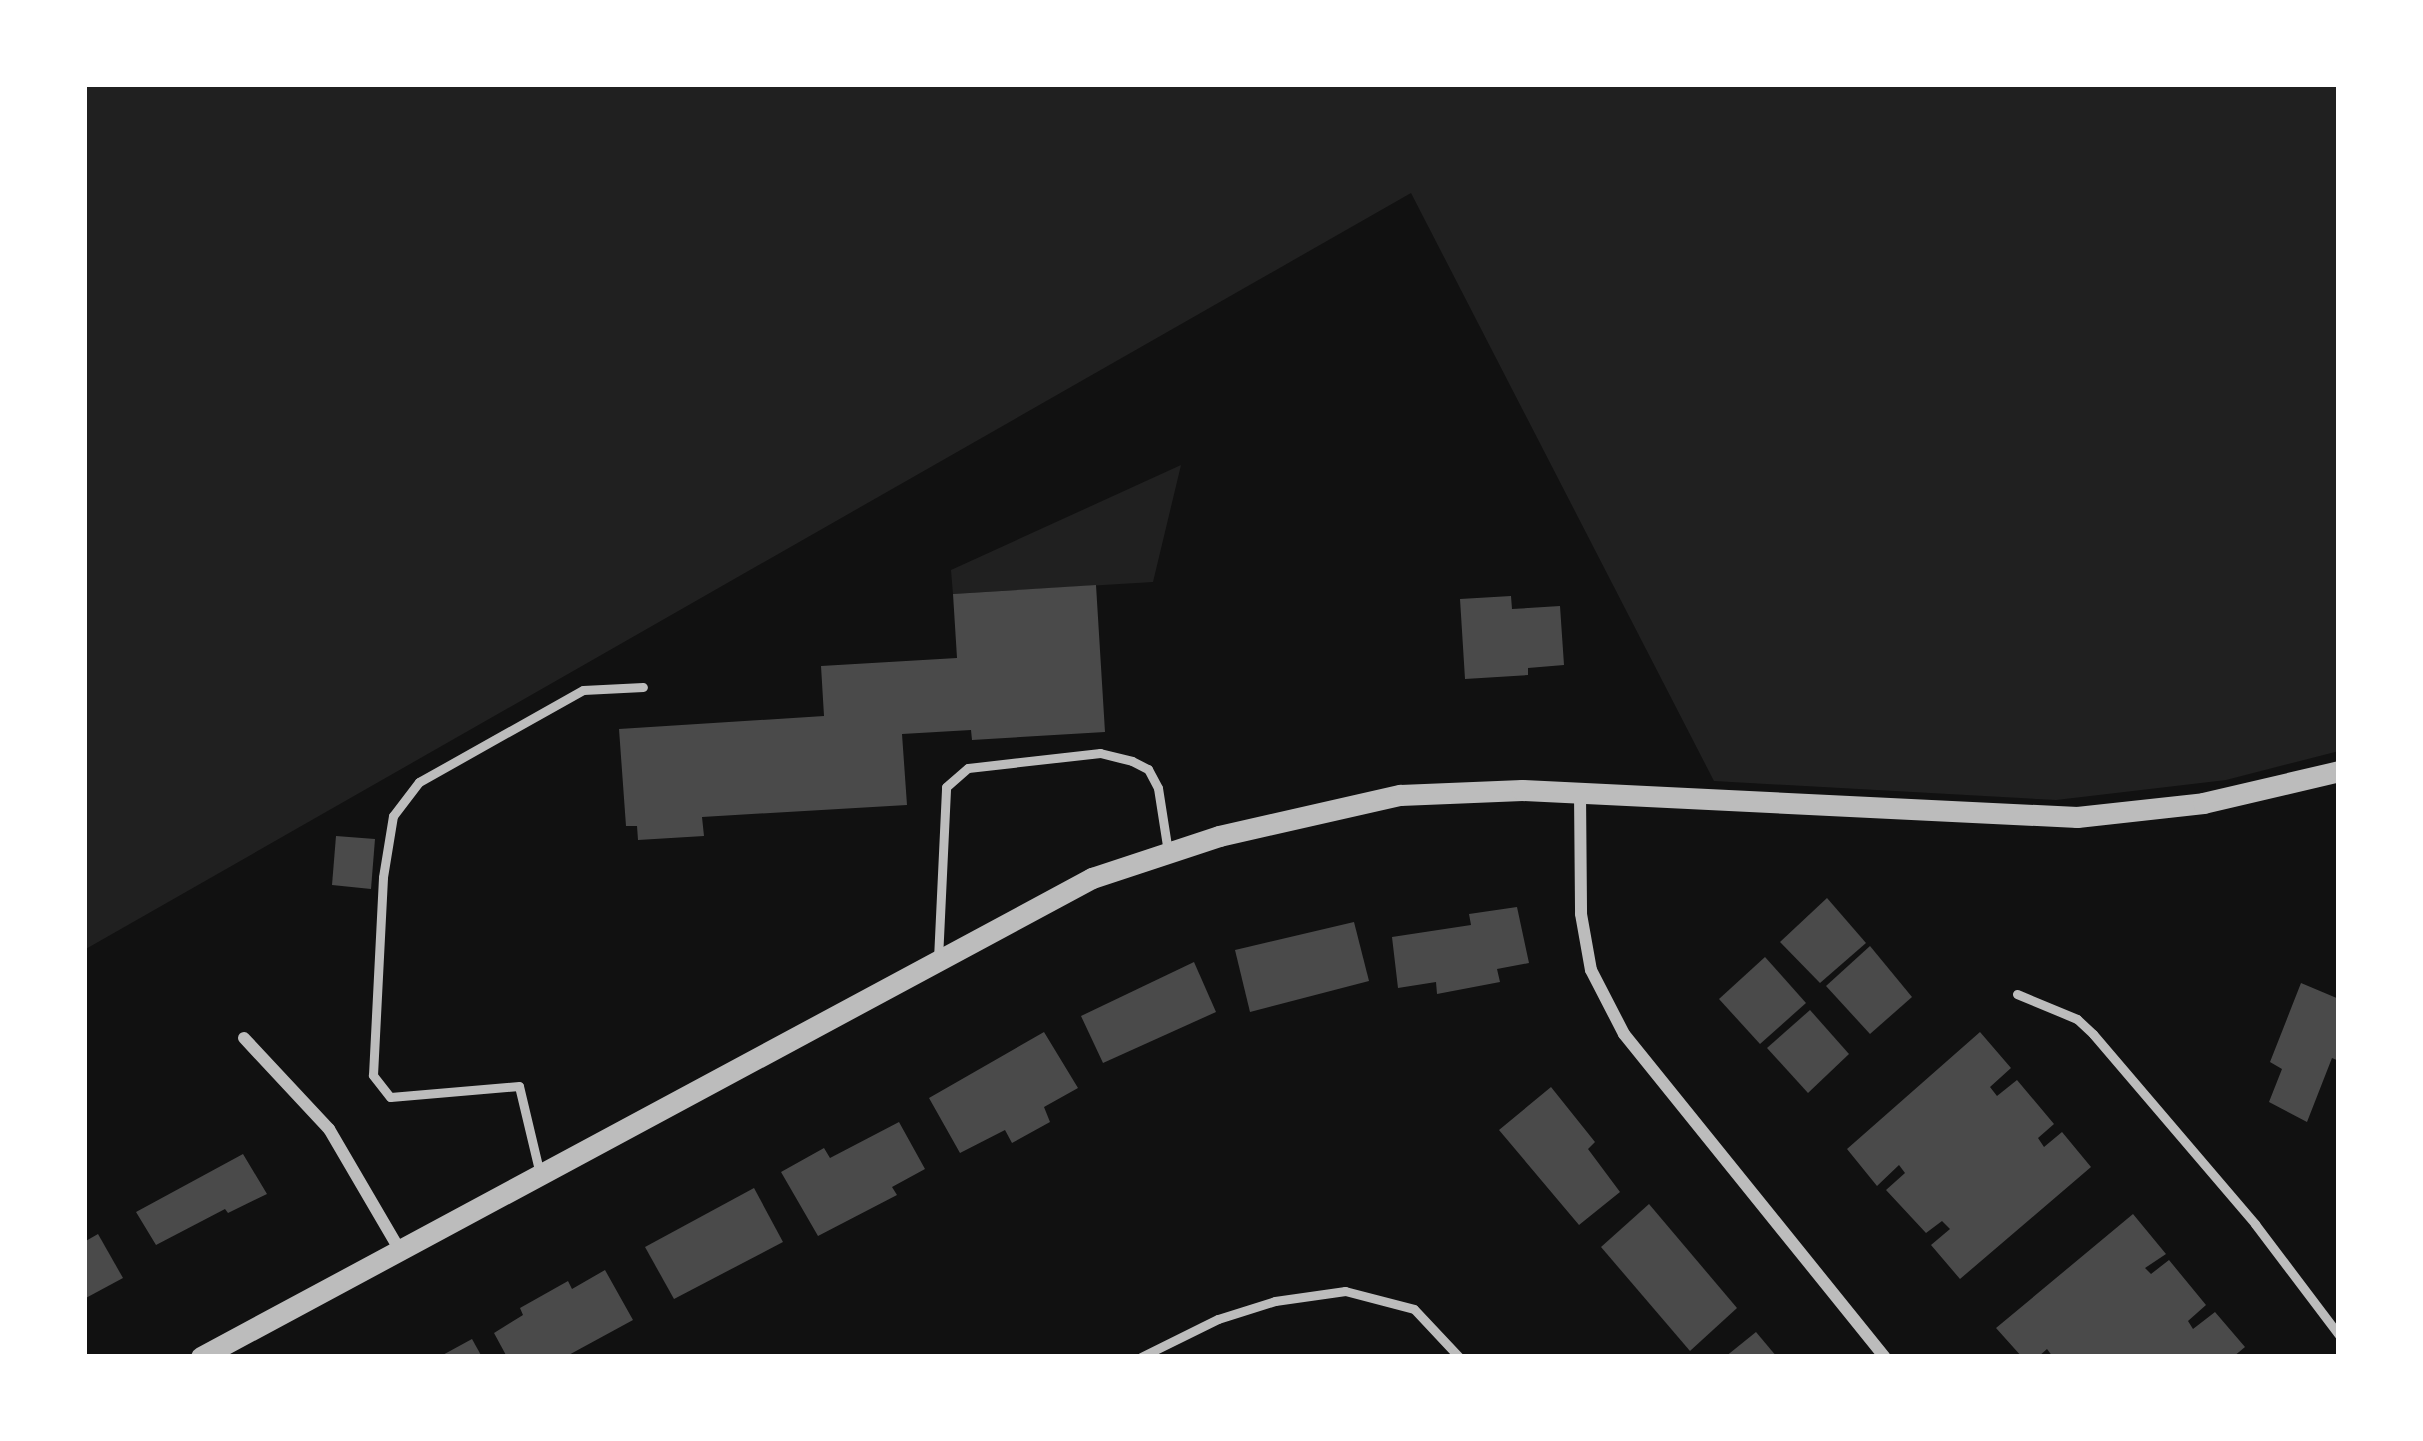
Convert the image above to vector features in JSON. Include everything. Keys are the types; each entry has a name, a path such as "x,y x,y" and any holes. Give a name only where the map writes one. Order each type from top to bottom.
{"street":[{"path":"201,1357 1092,878 1168,852 1400,795 1580,793 2078,817 2203,803 2339,770"},
{"path":"1580,793 1580,914 1591,970 1624,1034 1885,1357"},
{"path":"244,1038 329,1129 399,1250"}],"lane":[{"path":"541,1176 519,1087 390,1097 373,1075 383,877 393,816 419,782 583,690 643,688"},
{"path":"938,959 946,787 968,768 1100,753 1132,760 1148,769 1158,788 1168,852"},
{"path":"2017,994 2077,1019 2093,1034 2255,1225 2339,1335"},
{"path":"1142,1357 1219,1319 1275,1301 1345,1291 1414,1309 1459,1357"}],"shaded area":[{"path":"84,84 2339,84 2339,751 2226,780 2056,800 1714,781 1411,193 84,950"},
{"path":"1181,465 1153,582 953,594 951,570"}],"building":[{"path":"1096,585 1105,732 972,740 971,730 902,734 907,805 702,817 704,836 638,840 637,826 626,826 619,729 824,716 821,666 957,658 953,594"},
{"path":"1511,596 1512,609 1560,606 1564,665 1528,668 1528,675 1465,679 1460,599"},
{"path":"336,836 375,839 371,889 332,885"},
{"path":"1827,898 1866,943 1820,983 1780,942"},
{"path":"1517,907 1529,963 1497,969 1500,982 1437,994 1436,982 1398,988 1392,937 1471,925 1469,914"},
{"path":"1354,922 1369,981 1250,1012 1235,950"},
{"path":"1870,946 1912,997 1870,1034 1826,986"},
{"path":"1765,957 1806,1003 1760,1044 1719,999"},
{"path":"1194,962 1216,1012 1103,1063 1081,1016"},
{"path":"2301,983 2339,999 2339,1061 2332,1058 2307,1122 2269,1102 2282,1069 2270,1062"},
{"path":"1810,1010 1849,1054 1808,1093 1767,1048"},
{"path":"1044,1032 1078,1088 1044,1107 1050,1122 1012,1143 1005,1130 960,1153 929,1098"},
{"path":"1980,1032 2011,1068 1990,1087 1997,1096 2017,1080 2054,1124 2038,1138 2044,1147 2062,1132 2091,1167 1960,1279 1931,1245 1950,1229 1942,1221 1926,1233 1886,1190 1905,1173 1899,1165 1877,1186 1847,1149"},
{"path":"1551,1087 1595,1142 1588,1149 1620,1192 1579,1225 1499,1130"},
{"path":"899,1122 925,1169 892,1187 897,1195 818,1236 781,1172 824,1148 830,1158"},
{"path":"243,1154 267,1194 228,1213 225,1209 156,1245 136,1212"},
{"path":"754,1188 783,1242 674,1299 645,1247"},
{"path":"1649,1204 1737,1308 1690,1351 1601,1247"},
{"path":"2133,1214 2166,1254 2145,1268 2151,1274 2169,1260 2206,1305 2188,1321 2193,1329 2215,1312 2245,1347 2233,1357 2053,1357 2047,1349 2038,1357 2022,1357 1996,1328"},
{"path":"98,1234 123,1278 84,1299 84,1242"},
{"path":"605,1270 633,1320 565,1357 507,1357 494,1333 523,1315 520,1308 568,1281 572,1289"},
{"path":"1756,1332 1777,1357 1725,1357"},
{"path":"472,1339 482,1357 439,1357"}]}
